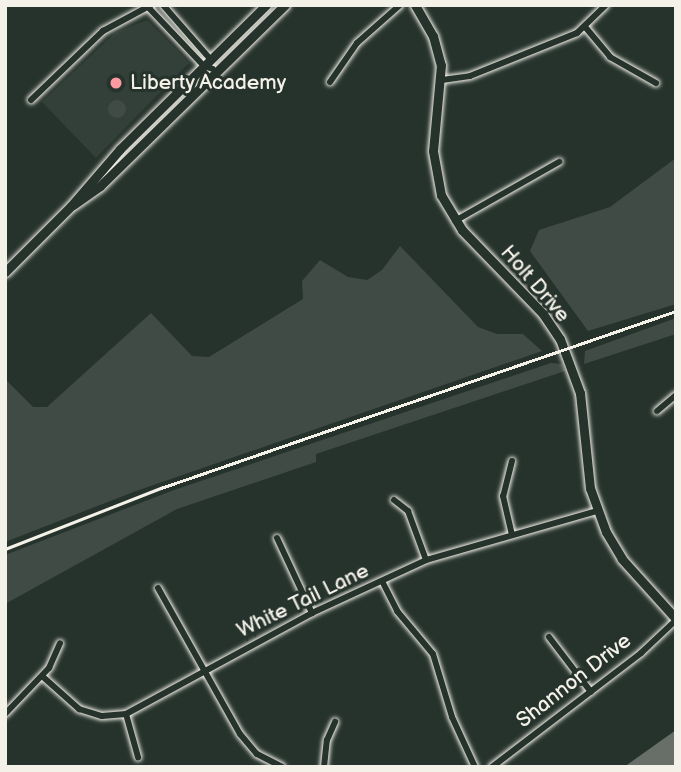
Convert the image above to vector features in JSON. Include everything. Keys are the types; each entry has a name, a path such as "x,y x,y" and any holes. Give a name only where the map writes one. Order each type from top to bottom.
{"street":[{"path":"163,5 212,58"},
{"path":"71,206 89,197 211,69 212,58 266,5"},
{"path":"5,272 71,206 106,163 285,5"},
{"path":"330,82 358,43 400,5"},
{"name":"Holt Drive","path":"415,5 433,36 442,80 434,166 441,195 455,221 543,314 565,351 580,393 587,467 597,511 622,559 676,620"},
{"path":"442,80 478,73 586,28 606,5"},
{"path":"31,100 103,31 148,6 211,69"},
{"path":"586,28 610,57 656,83"},
{"path":"455,221 559,162"},
{"path":"657,411 676,395"},
{"path":"512,461 503,496 512,536"},
{"path":"394,499 408,511 426,560"},
{"name":"White Tail Lane","path":"126,714 312,613 426,560 597,511"},
{"path":"277,538 312,613"},
{"path":"382,581 397,611 433,654 452,717 475,767"},
{"path":"158,588 240,734 268,765 282,767"},
{"name":"Shannon Drive","path":"492,767 591,692 676,620"},
{"path":"549,637 591,692"},
{"path":"5,714 42,676 60,643"},
{"path":"42,676 79,709 102,716 126,714 138,757"},
{"path":"324,767 327,740 335,722"}],"shaded area":[{"name":"Liberty Academy","path":"147,20 189,63 96,158 42,102 115,33"},
{"path":"117,100 123,103 126,109 123,115 117,118 111,115 108,109 111,103"},
{"path":"676,158 676,304 588,331 530,251 539,230 610,207"},
{"path":"400,246 478,327 497,334 523,334 542,351 136,491 5,542 5,379 33,407 47,407 151,313 192,356 209,357 303,299 302,281 320,260 348,277 367,280 382,270"},
{"path":"676,318 676,334 584,364 585,351"},
{"path":"551,363 562,364 565,371 316,454 316,462 177,509 5,604 5,555 174,490"},
{"path":"676,730 676,767 624,767"}],"railway":[{"path":"5,549 161,488 676,311"}],"place":[{"name":"Liberty Academy","path":"116,83"}]}
